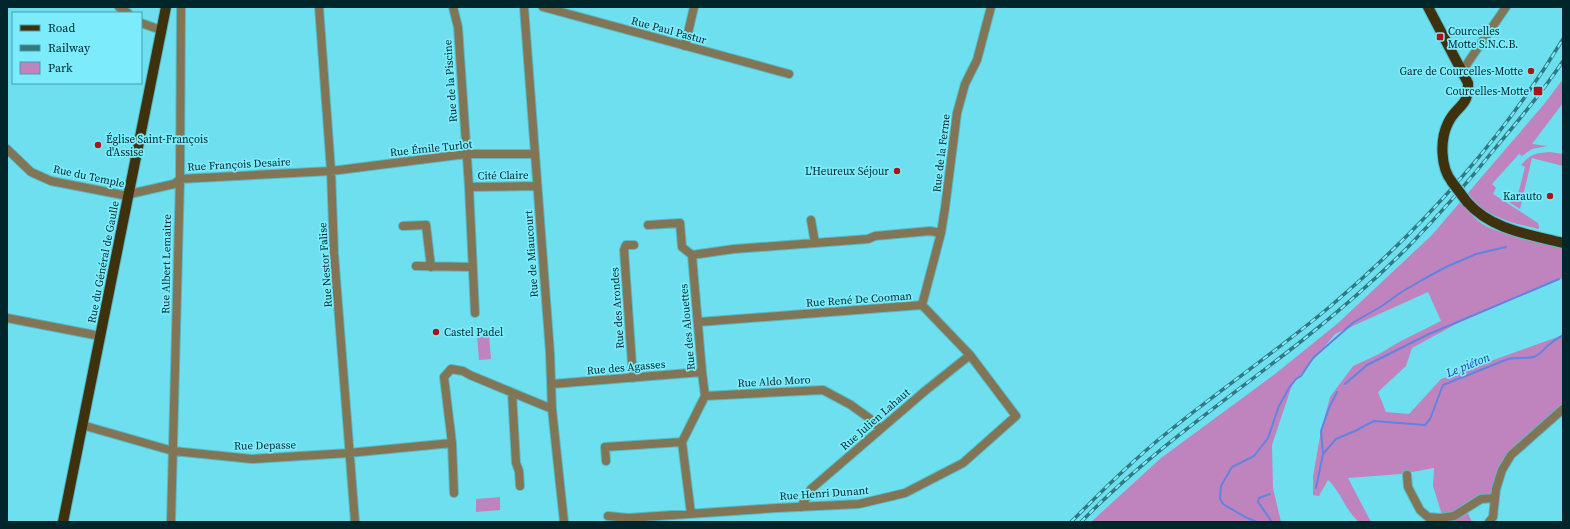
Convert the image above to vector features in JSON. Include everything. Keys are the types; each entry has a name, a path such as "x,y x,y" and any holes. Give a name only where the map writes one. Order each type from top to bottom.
{"main road":[{"name":"Rue du Général de Gaulle","path":"63,522 166,7"},
{"path":"1428,7 1468,83 1466,102 1449,121 1445,130 1443,152 1444,169 1467,202 1476,212 1487,220 1499,226 1563,243"}],"street":[{"name":"Rue Albert Lemaitre","path":"171,522 180,178 181,7"},
{"name":"Rue Nestor Falise","path":"319,7 331,171 334,253 355,522"},
{"name":"Rue de la Piscine","path":"453,7 458,27 475,313"},
{"name":"Rue de Miaucourt","path":"524,7 552,384 552,409 564,522"},
{"name":"Rue Paul Pastur","path":"543,7 789,74"},
{"path":"685,46 694,7"},
{"name":"Rue de la Ferme","path":"922,305 941,233 957,113 965,84 977,60 991,7"},
{"path":"1462,70 1506,7"},
{"path":"142,23 161,30"},
{"name":"Rue du Temple","path":"7,149 31,172 51,181 128,196"},
{"name":"Rue Émile Turlot","path":"331,171 466,154 535,154"},
{"name":"Rue François Desaire","path":"128,196 134,193 174,184 180,178 331,171"},
{"name":"Cité Claire","path":"468,187 537,186"},
{"path":"811,220 815,243"},
{"path":"648,225 680,223 682,247 692,255 815,243 868,240 876,236 930,232 941,233"},
{"path":"403,226 426,225 431,267"},
{"name":"Rue des Arondes","path":"633,378 624,250 626,245 634,245"},
{"name":"Rue des Alouettes","path":"692,255 705,396"},
{"path":"416,266 472,267"},
{"name":"Rue René De Cooman","path":"699,322 922,305 970,355 1016,416"},
{"path":"7,318 100,336"},
{"name":"Rue Julien Lahaut","path":"801,507 811,489 880,429 970,355"},
{"path":"454,493 452,443 444,377 451,369 463,371 552,409"},
{"name":"Rue des Agasses","path":"552,384 702,372"},
{"name":"Rue Aldo Moro","path":"705,396 823,390 851,405 870,418 880,429"},
{"path":"512,393 516,464 520,486"},
{"path":"691,514 682,442 705,396"},
{"path":"1490,522 1493,517 1496,488 1502,470 1511,455 1563,408"},
{"name":"Rue Henri Dunant","path":"608,516 628,518 859,504 905,493 963,463 1016,416"},
{"name":"Rue Depasse","path":"82,425 173,451 252,459 452,443"},
{"path":"606,461 605,447 682,442"},
{"path":"1407,475 1408,487 1420,510 1428,517 1440,518 1454,516 1481,499 1495,498"}],"green space":[{"path":"1563,79 1563,103 1532,144 1548,146 1532,149 1522,156 1519,154 1492,184 1496,188 1493,194 1538,223 1539,229 1499,218 1482,208 1468,193 1545,103"},
{"path":"1550,152 1563,154 1563,166 1532,158 1520,209 1509,202 1512,197 1517,198 1525,167 1521,165 1528,158 1534,155"},
{"path":"1461,201 1477,220 1485,226 1518,237 1563,243 1563,278 1458,323 1412,348 1406,366 1378,392 1386,412 1409,414 1441,379 1563,335 1563,410 1502,470 1495,498 1466,509 1472,522 1434,522 1434,520 1443,518 1433,486 1434,468 1401,474 1348,478 1371,522 1359,522 1350,512 1328,480 1319,496 1313,495 1313,476 1321,431 1330,397 1353,366 1441,321 1428,292 1335,334 1292,385 1272,445 1273,488 1281,522 1091,522 1161,458 1275,374 1337,324 1432,235"},
{"path":"489,335 491,359 479,360 477,336"},
{"path":"500,497 500,510 476,512 476,499"}],"waterway":[{"path":"1257,522 1223,504 1220,498 1221,486 1232,467 1254,456 1268,438 1279,406 1289,388 1296,379 1301,376 1313,358 1354,322 1422,280 1446,267 1476,254 1506,247"},
{"path":"1345,384 1367,365 1429,334 1559,279"},
{"name":"Le piéton","path":"1316,488 1323,454 1336,439 1374,421 1425,425 1430,419 1443,385 1508,359 1530,358 1536,356 1553,341 1563,335"},
{"path":"1323,453 1321,431 1329,408 1337,392"},
{"name":"Le piéton","path":"1270,494 1259,498 1258,502 1272,522"}],"railway":[{"path":"1071,522 1155,442 1313,321 1398,245 1429,213 1487,147 1514,112 1563,39"},
{"path":"1081,522 1106,497 1159,451 1313,332 1395,260 1431,223 1476,172 1531,105 1563,61"}],"place":[{"name":"Courcelles Motte S.N.C.B.","path":"1440,37"},
{"name":"Gare de Courcelles-Motte","path":"1531,71"},
{"name":"Courcelles-Motte","path":"1538,91"},
{"name":"Église Saint-François d'Assise","path":"98,145"},
{"name":"L'Heureux Séjour","path":"897,171"},
{"name":"Karauto","path":"1550,196"},
{"name":"Castel Padel","path":"436,332"}]}
